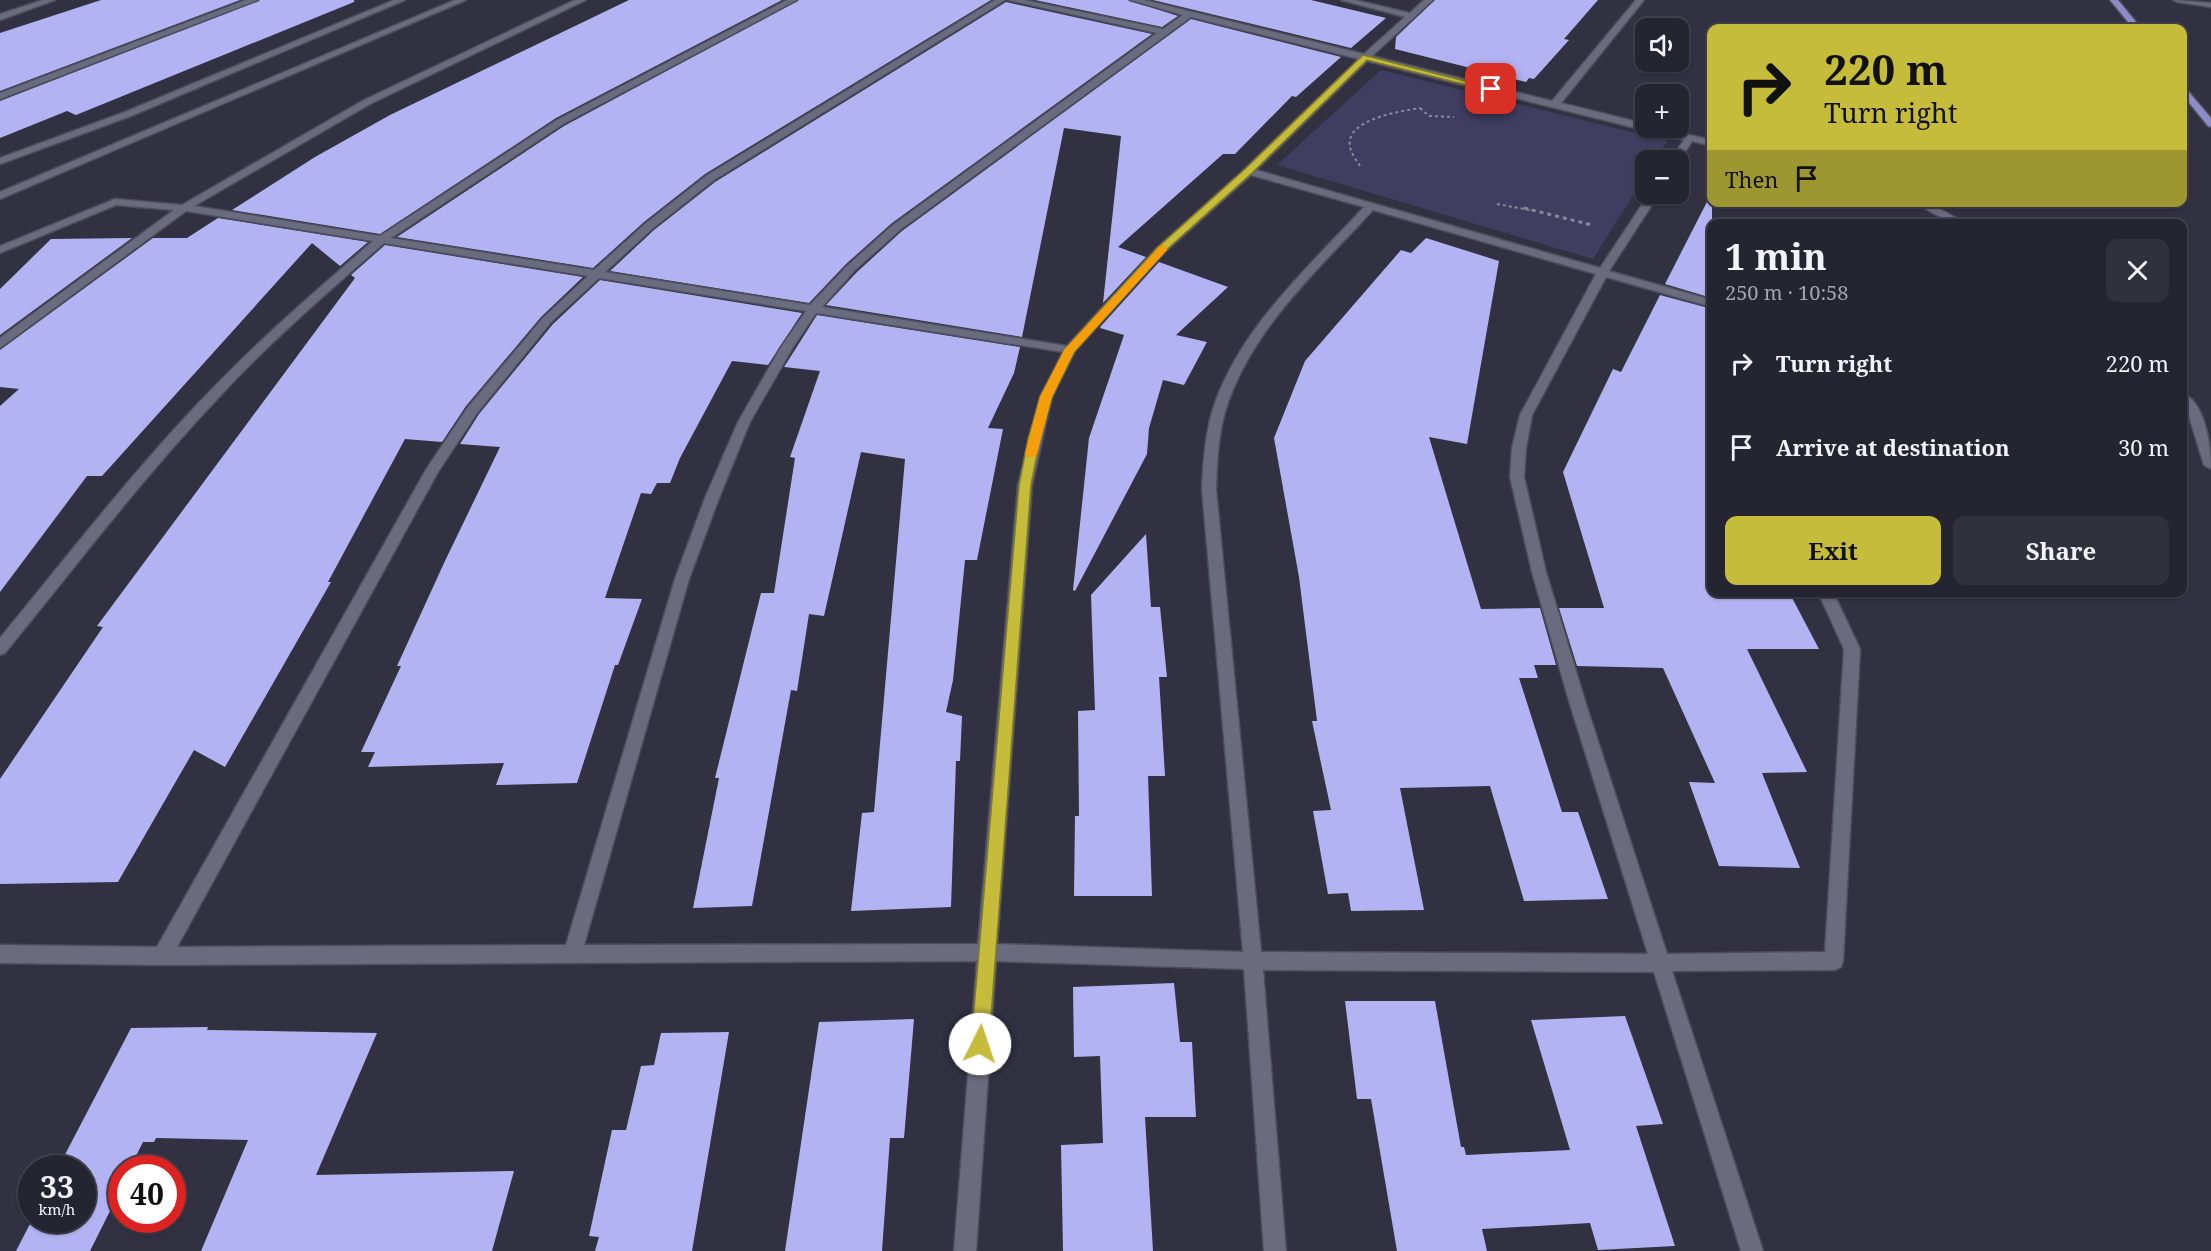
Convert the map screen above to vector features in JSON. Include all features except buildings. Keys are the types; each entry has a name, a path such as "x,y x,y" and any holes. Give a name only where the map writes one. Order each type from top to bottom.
{"main road":[{"path":"2114,0 2134,24"},
{"path":"2187,93 2211,124"}],"street":[{"path":"0,18 51,0"},
{"path":"0,96 254,0"},
{"path":"0,161 128,114 401,0"},
{"path":"0,196 462,0"},
{"path":"0,344 184,208 367,102 582,0"},
{"path":"0,649 153,462 216,392 284,324 381,240 560,122 793,0"},
{"path":"162,956 432,471 472,410 509,363 547,320 595,274 649,226 710,178 1000,0"},
{"path":"1012,0 1165,32"},
{"path":"1134,0 1635,124"},
{"path":"1345,0 1412,16"},
{"path":"966,1251 987,952 1025,485 1034,439 1046,397 1070,350 1161,250 1429,0"},
{"path":"1554,105 1640,0"},
{"path":"2177,0 2211,5"},
{"path":"572,955 682,579 712,498 744,422 787,347 814,308 851,268 897,227 1189,14"},
{"path":"1682,150 1690,138 1707,142"},
{"path":"1248,171 1707,303"},
{"path":"0,250 115,202 184,208 1070,350"},
{"path":"1647,204 1603,272 1526,415 1517,477 1539,572 1658,963 1752,1251"},
{"path":"1275,1251 1253,961 1209,489 1211,451 1222,403 1254,338 1372,205"},
{"path":"1929,207 1952,219"},
{"path":"1929,219 1933,209"},
{"path":"2187,403 2194,412 2211,465"},
{"path":"0,954 162,956 987,952 1253,961 1658,963 1834,960 1852,649 1827,597"}],"path":[{"path":"1366,172 1356,161 1351,149 1350,138 1356,129 1380,116 1427,106"},
{"path":"1491,204 1511,205 1627,234"}],"shaded area":[{"path":"1381,70 1635,133 1635,138 1655,138 1667,141 1661,150 1635,150 1635,192 1593,259 1277,165"}],"slow traffic":[{"path":"1031,454 1046,397 1070,350 1104,310 1163,248"}],"route":[{"path":"980,1044 1025,485 1034,439 1046,397 1070,350 1161,250 1248,171 1366,57 1491,89"}]}
